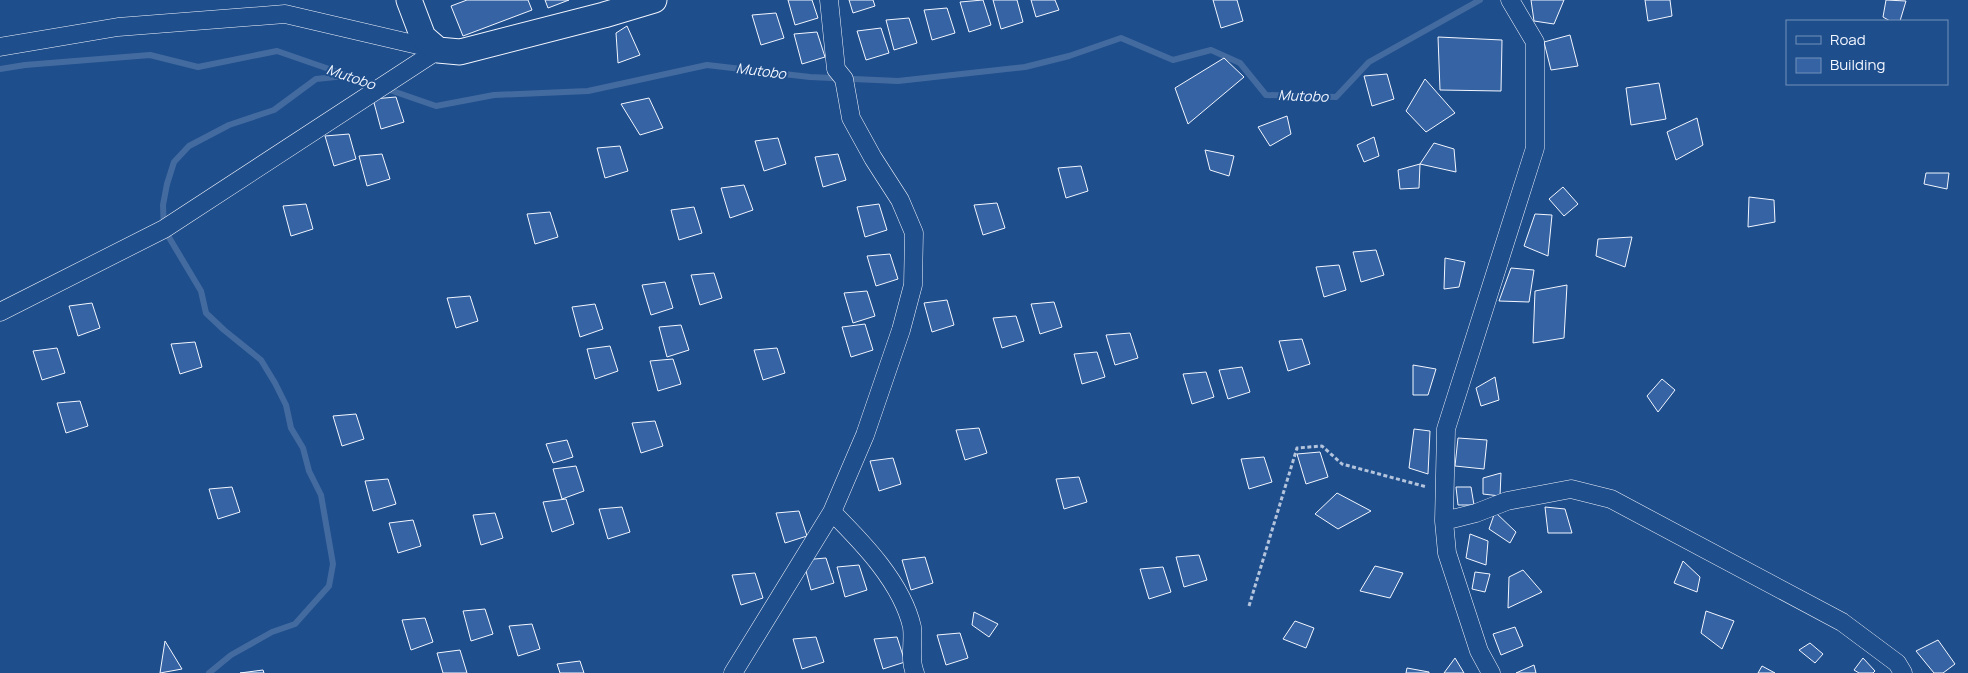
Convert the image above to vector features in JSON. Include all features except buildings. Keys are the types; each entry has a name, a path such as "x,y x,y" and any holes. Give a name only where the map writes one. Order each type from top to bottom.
{"main road":[{"path":"409,0 422,37 438,50 460,52 604,16 654,0"}],"street":[{"path":"733,673 832,512 865,436 901,330 913,285 914,233 900,200 873,158 851,118 844,78 836,69 829,0"},
{"path":"1491,673 1479,651 1447,553 1444,521 1446,429 1535,148 1535,42 1510,0"},
{"path":"0,47 118,27 285,14 438,50"},
{"path":"0,312 164,229 438,50"},
{"path":"1444,521 1476,513 1507,501 1571,489 1612,499 1842,622 1897,663 1903,673"},
{"path":"832,512 866,545 900,595 912,628 915,673"}],"path":[{"path":"1249,606 1297,448 1322,446 1342,464 1445,491"}],"waterway":[{"name":"Mutobo","path":"0,69 25,65 150,55 198,67 277,51 436,106 494,95 588,91 707,65 810,77 898,81 1025,67 1069,56 1121,38 1173,60 1211,50 1240,63 1266,95 1336,97 1369,62 1480,0"},
{"path":"209,673 231,655 272,632 295,624 329,586 333,564 321,495 309,471 303,448 291,428 286,405 275,383 261,360 206,313 201,291 164,229 163,205 167,184 174,162 189,146 229,125 274,110 316,79 345,76"}]}
